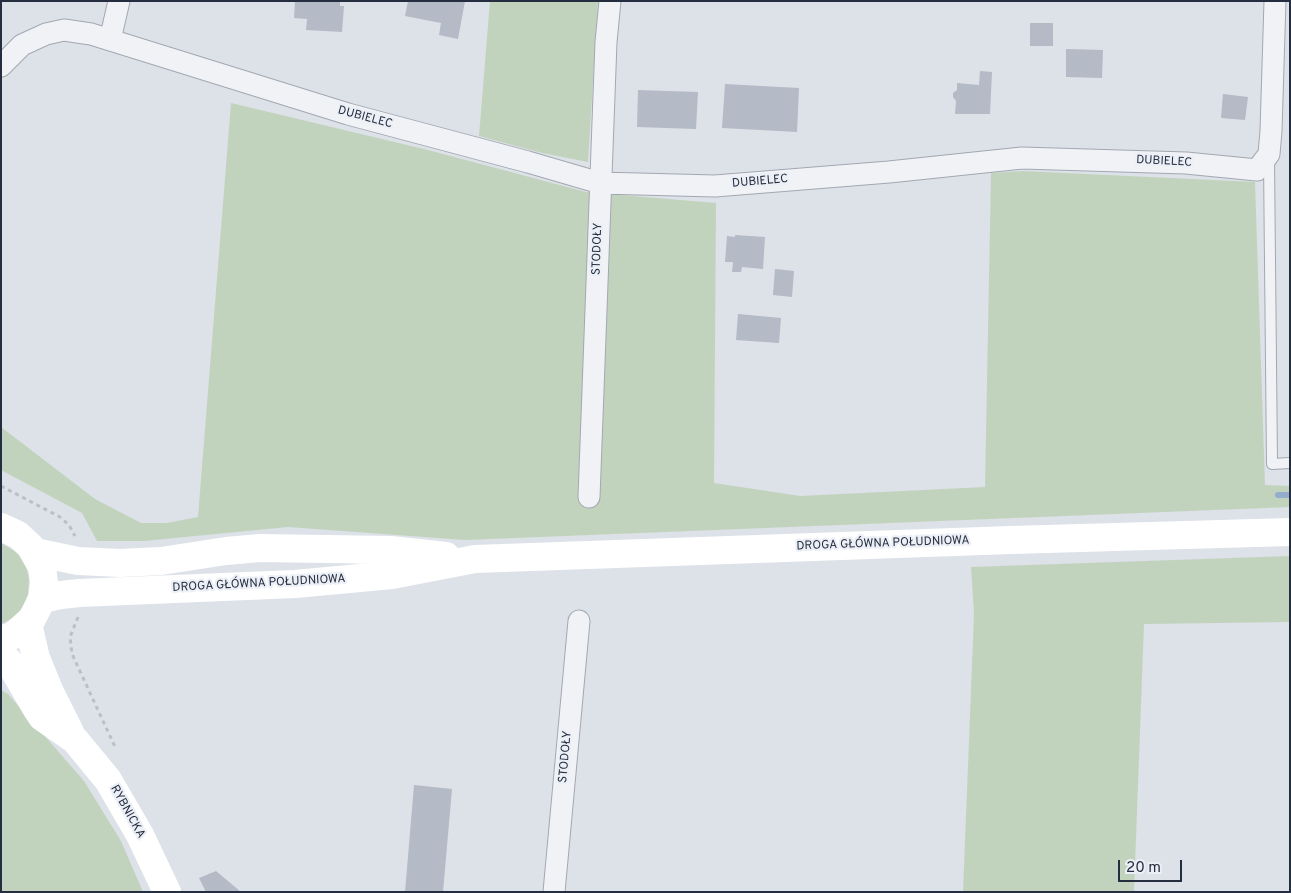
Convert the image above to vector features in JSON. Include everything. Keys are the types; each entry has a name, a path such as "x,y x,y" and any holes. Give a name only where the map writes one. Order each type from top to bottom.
{"main road":[{"path":"1,527 12,531 25,540 35,552 44,575 42,599 37,613 28,624 14,635 1,640"},
{"name":"DROGA GŁÓWNA POŁUDNIOWA","path":"42,599 79,593 295,584 392,575 475,560 1011,540 1290,532"},
{"name":"DROGA GŁÓWNA POŁUDNIOWA","path":"35,552 78,561 113,563 142,562 226,551 297,548 392,550 475,560"},
{"name":"RYBNICKA","path":"28,624 34,651 49,690 74,740"},
{"name":"RYBNICKA","path":"1,654 9,662 42,717 74,740 100,768 140,835 167,892"}],"street":[{"path":"110,40 119,1"},
{"name":"STODOŁY","path":"589,497 600,183 606,42 610,1"},
{"path":"1269,154 1274,1"},
{"name":"DUBIELEC","path":"1,66 22,45 46,34 64,30 91,34 348,114 600,183 715,186 889,172 1022,158 1186,162 1256,170 1269,154"},
{"name":"STODOŁY","path":"554,892 578,622"}],"lane":[{"path":"1269,154 1272,464 1290,463"}],"path":[{"path":"1,486 60,517 69,525 76,537 78,561"},
{"path":"79,593 79,613 70,637 72,654 120,757"}],"green space":[{"path":"490,1 598,1 588,162 542,153 479,136"},
{"path":"231,103 428,150 586,192 716,203 714,483 800,496 985,487 991,173 1023,171 1255,182 1265,485 1290,486 1290,507 465,540 288,527 144,541 97,541 82,513 1,470 1,427 95,499 141,523 167,523 198,517"},
{"path":"1,543 18,553 26,565 29,579 28,594 23,607 13,618 1,624"},
{"path":"1290,556 1290,622 1144,624 1134,892 963,892 974,614 971,567"},
{"path":"1,690 8,694 84,781 121,841 143,892 1,892"}],"building":[{"path":"295,1 340,1 340,6 344,6 342,32 306,30 307,19 294,18"},
{"path":"408,1 465,1 458,39 439,35 441,23 405,16"},
{"path":"1030,23 1053,23 1053,46 1030,46"},
{"path":"1066,49 1103,50 1102,78 1066,77"},
{"path":"980,71 992,72 990,114 955,114 956,101 953,93 957,90 957,83 979,85"},
{"path":"725,84 799,88 797,132 722,128"},
{"path":"638,90 698,92 696,129 637,127"},
{"path":"1223,94 1248,97 1245,120 1221,118"},
{"path":"735,235 765,237 763,269 742,267 741,272 732,272 733,262 725,262 727,236 735,237"},
{"path":"775,269 794,271 792,297 773,295"},
{"path":"738,314 781,318 779,343 736,340"},
{"path":"414,785 452,789 443,892 405,892"},
{"path":"216,871 241,892 206,892 199,878"}],"waterway":[{"path":"1278,495 1290,495"}]}
